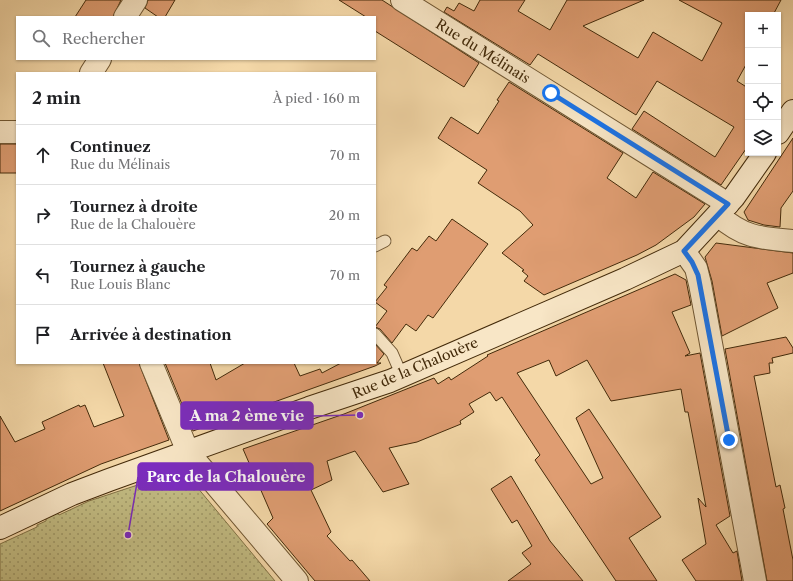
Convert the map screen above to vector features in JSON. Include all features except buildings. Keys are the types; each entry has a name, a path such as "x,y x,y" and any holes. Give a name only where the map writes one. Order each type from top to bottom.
{"street":[{"path":"127,16 136,0"},
{"name":"Rue du Mélinais","path":"402,0 723,210 729,225 746,234 793,241"},
{"path":"92,72 99,60"},
{"path":"781,129 793,111"},
{"path":"0,132 16,132"},
{"name":"Rue de la Chalouère","path":"0,528 72,494 402,376 625,279 684,251 723,210 763,156"},
{"path":"684,251 692,262 698,275 755,581"},
{"path":"151,364 188,452 296,581"}],"lane":[{"path":"376,335 392,353 402,376"}],"shaded area":[{"path":"174,473 187,475 275,581 0,581 0,544 37,527 37,525 46,521 46,517 57,512 59,515 89,501"}],"place":[{"name":"A ma 2 ème vie","path":"360,415"},
{"name":"Parc de la Chalouère","path":"128,535"}],"route":[{"path":"551,93 728,204 698,234 684,251 696,268 698,275 729,440"}]}
